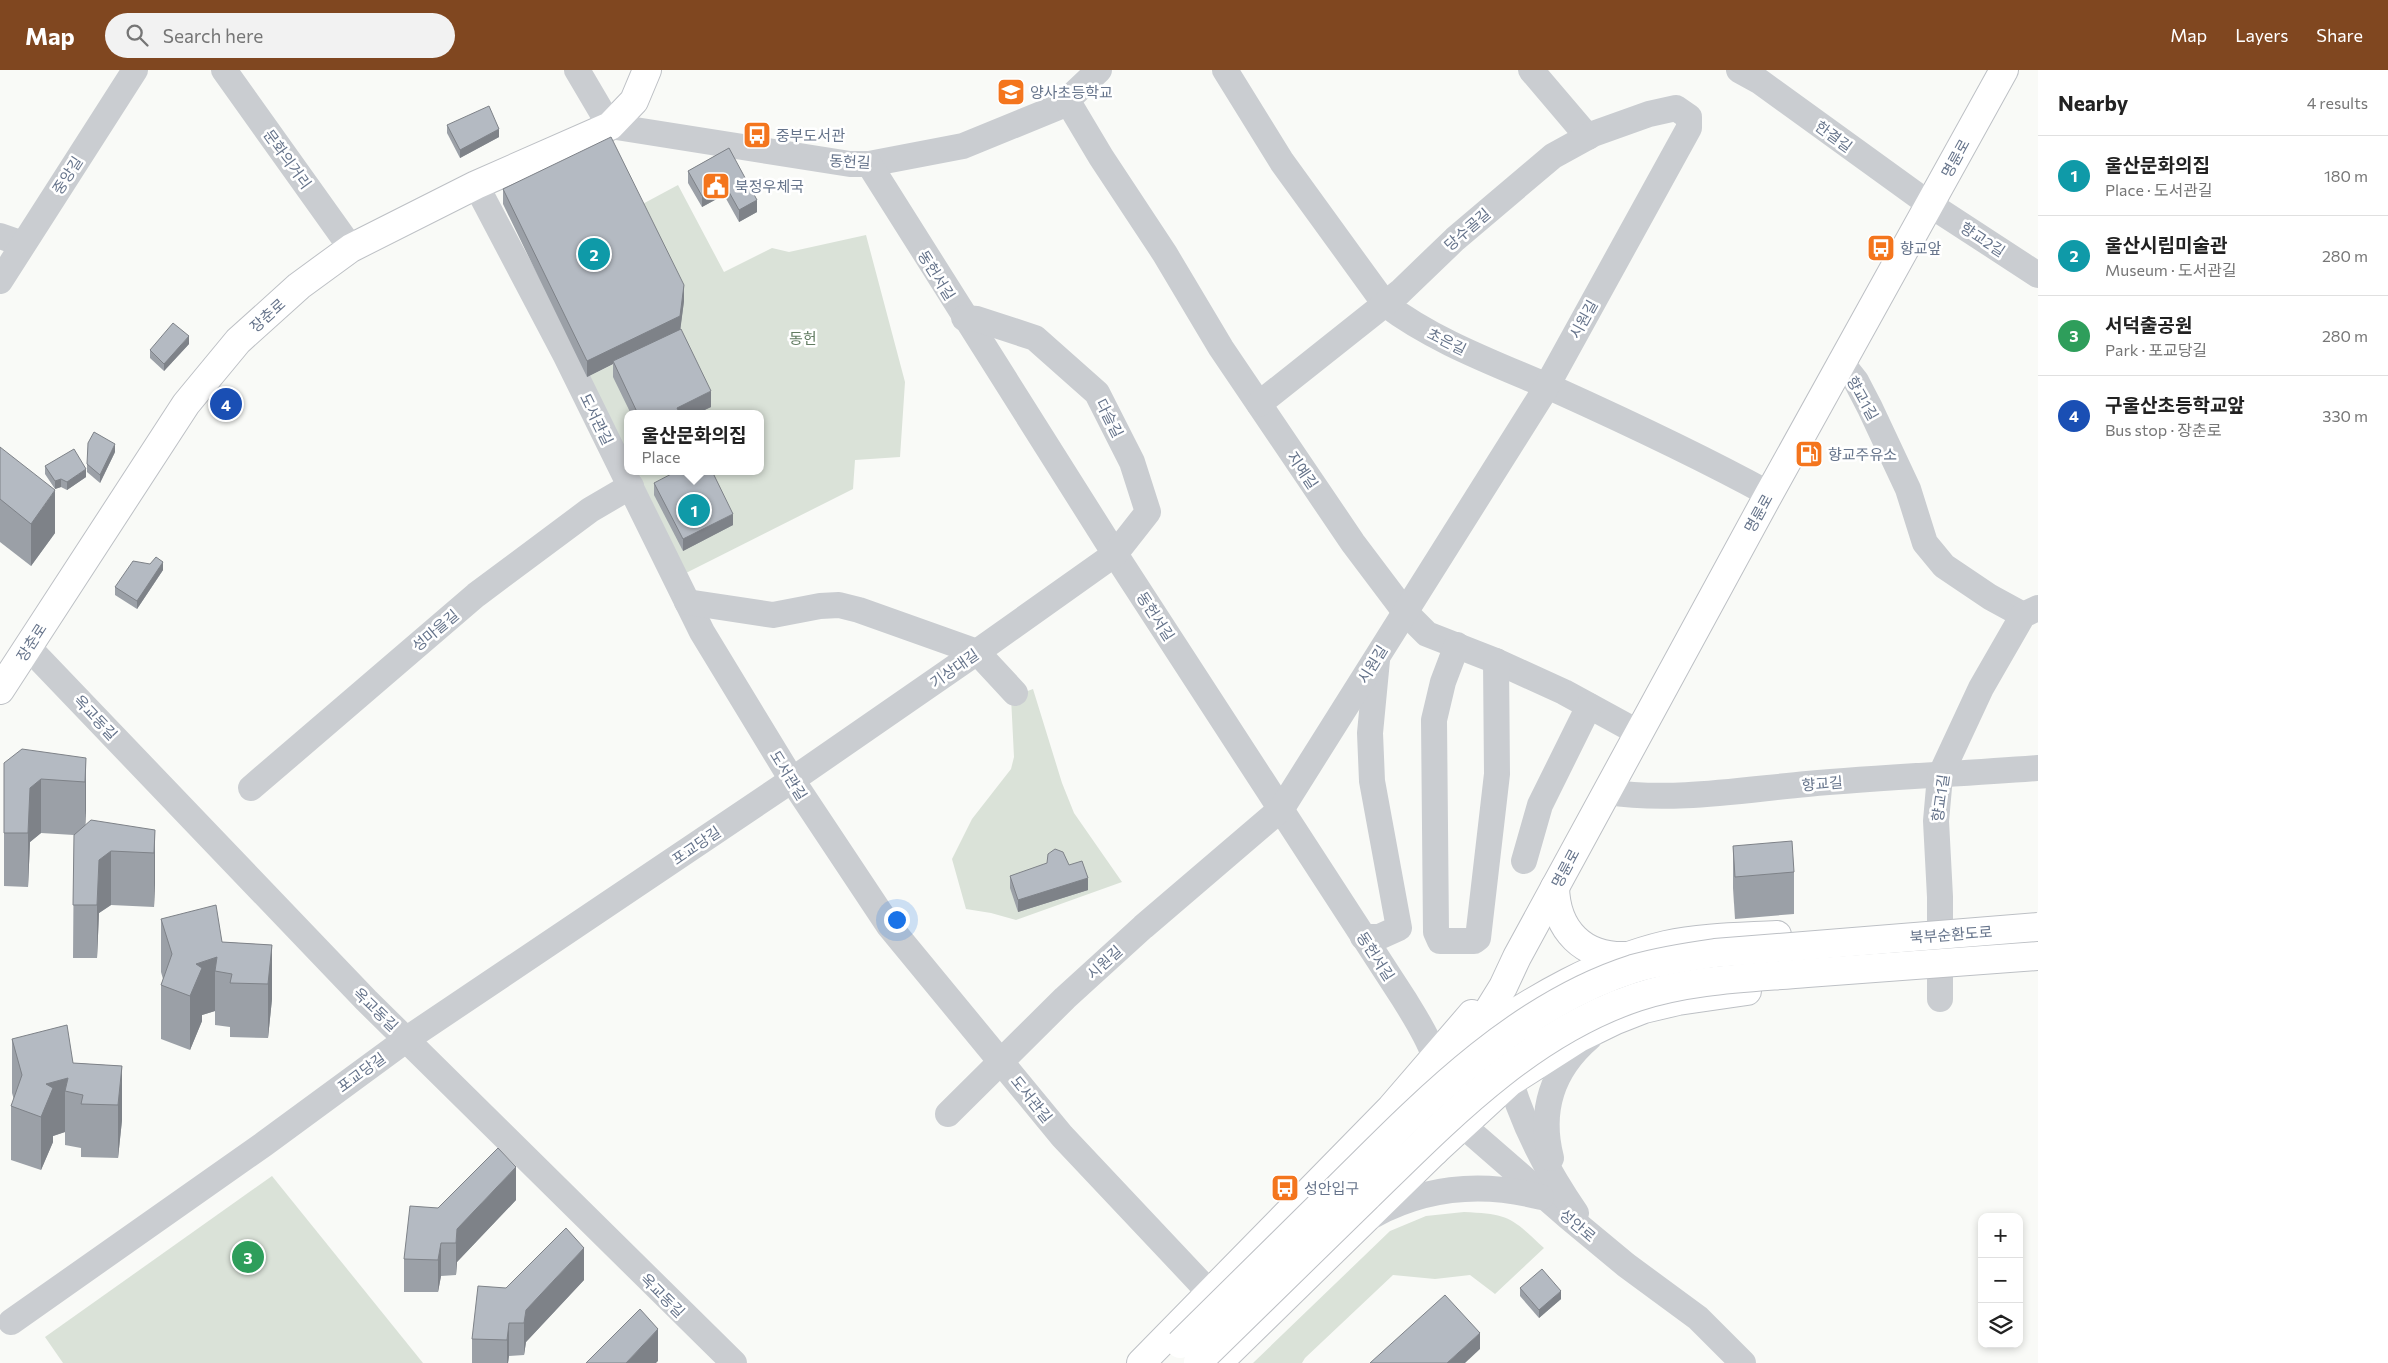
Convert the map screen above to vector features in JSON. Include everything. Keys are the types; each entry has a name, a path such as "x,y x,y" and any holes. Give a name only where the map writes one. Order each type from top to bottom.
{"main road":[{"name":"장춘로","path":"0,690 186,404 238,341 299,286 351,248 476,185 610,126 634,101 647,70"},
{"name":"명륜로","path":"1517,957 1841,362 2004,70"},
{"path":"1555,887 1558,912 1563,924 1576,939 1598,954 1628,956"},
{"name":"북부순환도로","path":"1864,936 2038,927"},
{"path":"1459,1041 1501,1022 1578,978 1628,956 1667,945 1716,938 1864,936"},
{"path":"1198,1358 1396,1129 1482,1054 1517,1028 1552,1006 1600,982 1672,959 1864,936"},
{"name":"북부순환도로","path":"1866,973 2038,956"},
{"path":"1141,1363 1459,1041 1503,987 1517,957"},
{"path":"1456,1121 1454,1079 1459,1041 1517,957"},
{"path":"1198,1358 1462,1107 1532,1050 1572,1026 1609,1007 1640,996 1676,987 1718,980 1866,973"},
{"path":"1160,1363 1198,1358 1366,1218 1436,1151 1456,1121 1510,1082 1579,1038 1644,1009 1678,1000 1866,973"}],"street":[{"name":"중앙길","path":"0,281 12,240 135,70"},
{"name":"문화의거리","path":"224,70 351,248"},
{"path":"577,70 610,126"},
{"name":"동헌길","path":"610,126 850,164 869,164 963,146 1061,106 1099,70"},
{"name":"초은길","path":"1225,70 1282,162 1385,304 1408,321 1698,454 1769,494"},
{"path":"1531,70 1588,137"},
{"name":"한결길","path":"1739,70 1759,81 1929,204"},
{"name":"지예길","path":"1067,100 1100,157 1165,254 1221,348 1353,543 1404,612 1426,634 1496,661 1589,706 1638,733"},
{"name":"당수골길","path":"1259,404 1385,304 1455,239 1553,156 1588,137 1649,114 1676,108 1689,117 1689,128"},
{"name":"시원길","path":"948,1114 1065,998 1142,927 1282,808 1547,386 1689,128"},
{"name":"동헌서길","path":"869,164 964,318 1115,554 1282,808 1421,1027 1436,1063"},
{"name":"도서관길","path":"476,185 566,356 624,472"},
{"name":"향교2길","path":"1929,204 2038,275"},
{"name":"다슬길","path":"964,318 978,319 1035,338 1097,393 1132,462 1148,512 1115,554"},
{"name":"향교1길","path":"1841,362 1856,381 1905,481 1925,544 1944,566 1990,597 2030,611 1981,688 1940,776 1936,821 1940,897 1940,999"},
{"name":"도서관길","path":"626,475 702,632 792,780 889,926 1062,1136 1210,1292"},
{"name":"성마을길","path":"251,788 476,595 590,510 631,486"},
{"name":"기상대길","path":"792,780 978,652 1115,554"},
{"path":"687,602 773,615 820,606 840,605 978,652 1015,692"},
{"path":"1457,645 1443,682 1434,720 1436,932 1440,940 1474,941 1478,938 1491,841 1497,774 1496,661"},
{"name":"옥교동길","path":"28,647 64,682 192,821 366,1000 734,1363"},
{"path":"1363,937 1379,937 1399,928 1372,782 1370,733 1378,654"},
{"path":"1524,861 1540,805 1589,706"},
{"name":"향교길","path":"1607,792 1631,796 1674,795 2038,768"},
{"name":"포교당길","path":"11,1322 264,1144 407,1039 792,780"},
{"path":"1503,987 1501,1022 1504,1055 1510,1082 1544,1159 1553,1195"},
{"path":"1553,1195 1553,1168 1547,1131 1553,1089 1563,1066 1575,1050 1616,1020"},
{"name":"성안로","path":"1436,1063 1443,1100 1456,1121 1553,1195 1602,1245 1698,1318 1743,1363"},
{"path":"1391,1108 1411,1100 1425,1100 1438,1103 1456,1121"},
{"path":"1366,1218 1407,1199 1444,1190 1499,1188 1553,1195"}],"green space":[{"name":"동헌","path":"678,185 724,272 772,248 789,252 866,235 905,382 900,457 855,460 853,489 684,574 636,475 764,475 764,410 624,410 624,451 587,377 680,332 637,207"},
{"path":"1033,689 1062,783 1074,813 1122,882 1016,920 966,909 952,859 972,819 1011,769 1014,757 1011,697"},
{"path":"272,1176 423,1363 63,1363 45,1337"},
{"path":"1464,1212 1491,1214 1509,1219 1544,1248 1495,1294 1470,1275 1435,1279 1393,1275 1305,1358 1302,1363 1253,1363 1390,1231 1426,1216"}],"building":[{"path":"489,106 499,129 460,150 447,125"},
{"path":"611,137 684,285 680,316 587,361 503,189"},
{"path":"729,148 757,200 739,210 724,183 702,196 688,171"},
{"path":"173,323 189,336 164,364 150,350"},
{"path":"681,329 711,391 677,408 678,410 636,410 613,361"},
{"path":"94,432 115,444 100,475 87,464 88,443"},
{"path":"0,447 55,490 31,524 0,499"},
{"path":"74,449 86,469 67,482 61,479 55,481 45,466"},
{"path":"669,475 714,475 733,514 683,539 654,483"},
{"path":"156,557 163,562 137,601 115,587 133,561 150,564"},
{"path":"22,749 86,758 85,782 41,779 30,788 28,833 4,833 4,763"},
{"path":"91,820 155,830 154,853 111,851 99,860 97,905 73,905 74,835"},
{"path":"1792,841 1794,872 1735,877 1733,846"},
{"path":"1055,849 1063,852 1069,865 1082,861 1088,878 1018,900 1010,876 1047,863 1048,854"},
{"path":"216,905 222,942 272,945 268,984 230,983 232,974 215,971 217,957 196,964 202,968 190,996 161,985 172,954 161,919"},
{"path":"67,1025 73,1063 122,1066 118,1105 81,1104 83,1095 65,1091 68,1078 46,1084 53,1088 41,1117 11,1106 22,1075 12,1039"},
{"path":"498,1148 516,1167 457,1229 456,1243 441,1243 438,1260 404,1259 410,1206 438,1208"},
{"path":"566,1228 584,1248 526,1310 524,1323 509,1323 507,1340 472,1339 478,1286 506,1288"},
{"path":"1542,1269 1561,1291 1539,1310 1520,1288"},
{"path":"1445,1295 1480,1333 1447,1363 1370,1363"},
{"path":"640,1309 658,1329 626,1363 586,1363"}],"place":[{"name":"양사초등학교","path":"1011,92"},
{"name":"중부도서관","path":"757,135"},
{"name":"북정우체국","path":"716,186"},
{"name":"향교앞","path":"1881,248"},
{"name":"울산시립미술관","path":"594,254"},
{"name":"구울산초등학교앞","path":"226,404"},
{"name":"향교주유소","path":"1809,454"},
{"name":"울산문화의집","path":"694,510"},
{"name":"성안입구","path":"1285,1188"},
{"name":"서덕출공원","path":"248,1257"}]}
